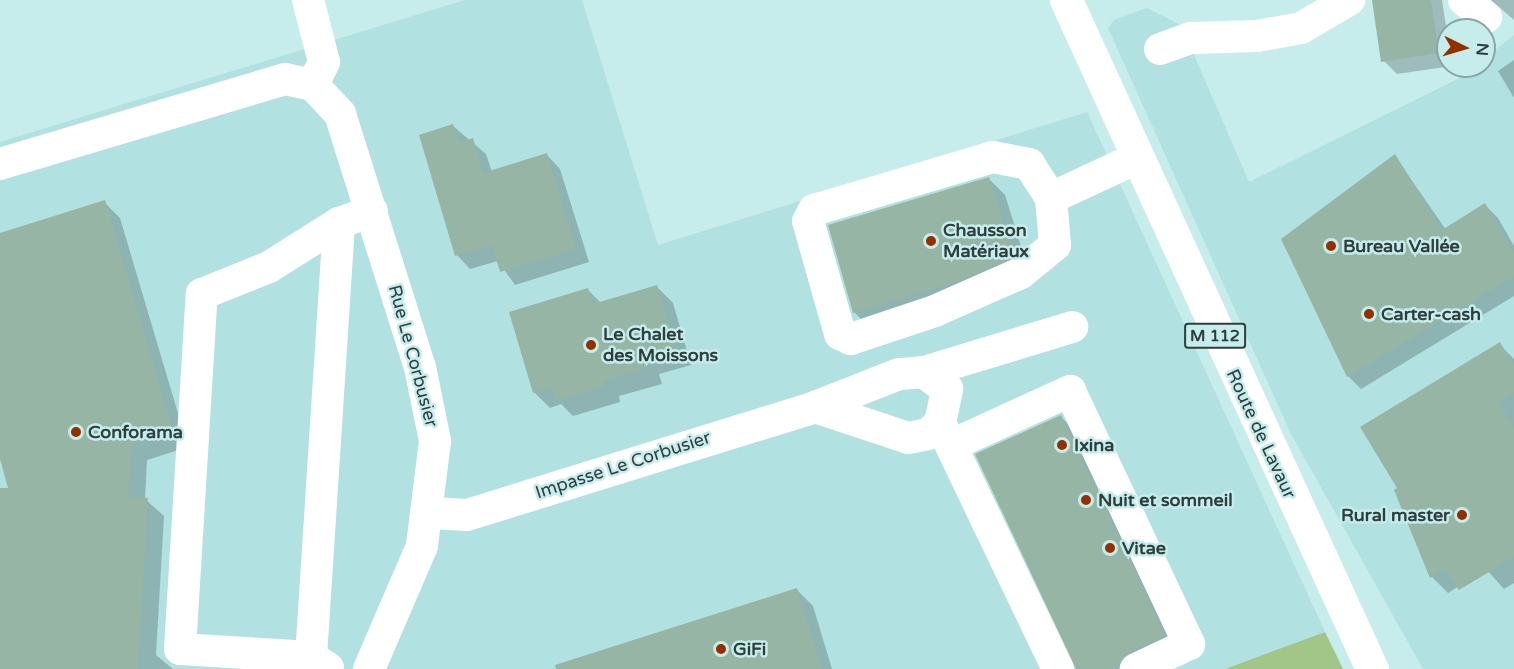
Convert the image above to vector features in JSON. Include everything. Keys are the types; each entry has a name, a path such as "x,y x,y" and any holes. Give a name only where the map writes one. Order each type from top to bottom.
{"main road":[{"name":"Route de Lavaur","path":"1066,0 1135,159 1372,669"}],"street":[{"path":"0,164 266,83 285,79 313,85 324,62 308,0"},
{"path":"1160,49 1191,38 1257,36 1301,28 1349,0"},
{"name":"Rue Le Corbusier","path":"313,85 340,114 372,211 428,401 435,458 430,513 414,568 369,669"},
{"path":"993,158 1029,164 1052,198 1055,245 1022,273 935,311 850,339 840,334 807,222 814,210 993,158"},
{"path":"1052,198 1135,159"},
{"path":"339,223 320,663 180,649 202,294 269,267 339,223 372,211"},
{"name":"Impasse Le Corbusier","path":"430,513 467,514 815,407 879,381 924,372 1072,327"},
{"path":"924,372 947,389 947,434 1058,669"},
{"path":"815,407 908,438 928,434 947,434 1070,391 1189,644 1136,669"}],"shaded area":[{"path":"465,0 582,0 658,245 1087,112 1325,632 1225,669 0,669 0,142"},
{"path":"1147,8 1181,25 1249,182 1460,78 1496,78 1496,49 1514,35 1514,669 1423,669 1290,432 1108,28 1114,20"}],"green space":[{"path":"1325,632 1343,669 1225,669"}],"building":[{"path":"1372,0 1431,0 1436,33 1436,53 1381,62"},
{"path":"453,124 459,143 473,138 483,173 547,153 576,249 500,272 492,245 455,256 419,135"},
{"path":"1395,154 1442,230 1485,203 1514,253 1514,276 1347,377 1281,239"},
{"path":"989,177 1014,256 962,280 853,313 828,225"},
{"name":"Conforama","path":"105,200 173,431 132,444 128,497 148,498 138,669 0,669 0,488 8,488 0,459 0,233"},
{"path":"657,285 676,349 644,359 647,368 604,381 605,386 556,401 551,387 533,393 509,312 588,288 593,304"},
{"path":"1500,342 1514,366 1514,392 1498,401 1514,427 1514,557 1459,590 1446,569 1430,578 1394,490 1397,488 1360,427"},
{"path":"1061,415 1165,635 1128,653 1116,669 1076,669 975,454"},
{"name":"GiFi","path":"797,588 822,669 556,669 555,665"}],"place":[{"name":"Chausson Matériaux","path":"931,241"},
{"name":"Bureau Vallée","path":"1331,246"},
{"name":"Carter-cash","path":"1369,314"},
{"name":"Le Chalet des Moissons","path":"591,345"},
{"name":"Conforama","path":"76,432"},
{"name":"Ixina","path":"1062,445"},
{"name":"Nuit et sommeil","path":"1086,500"},
{"name":"Rural master","path":"1462,515"},
{"name":"Vitae","path":"1110,548"},
{"name":"GiFi","path":"721,649"}]}
